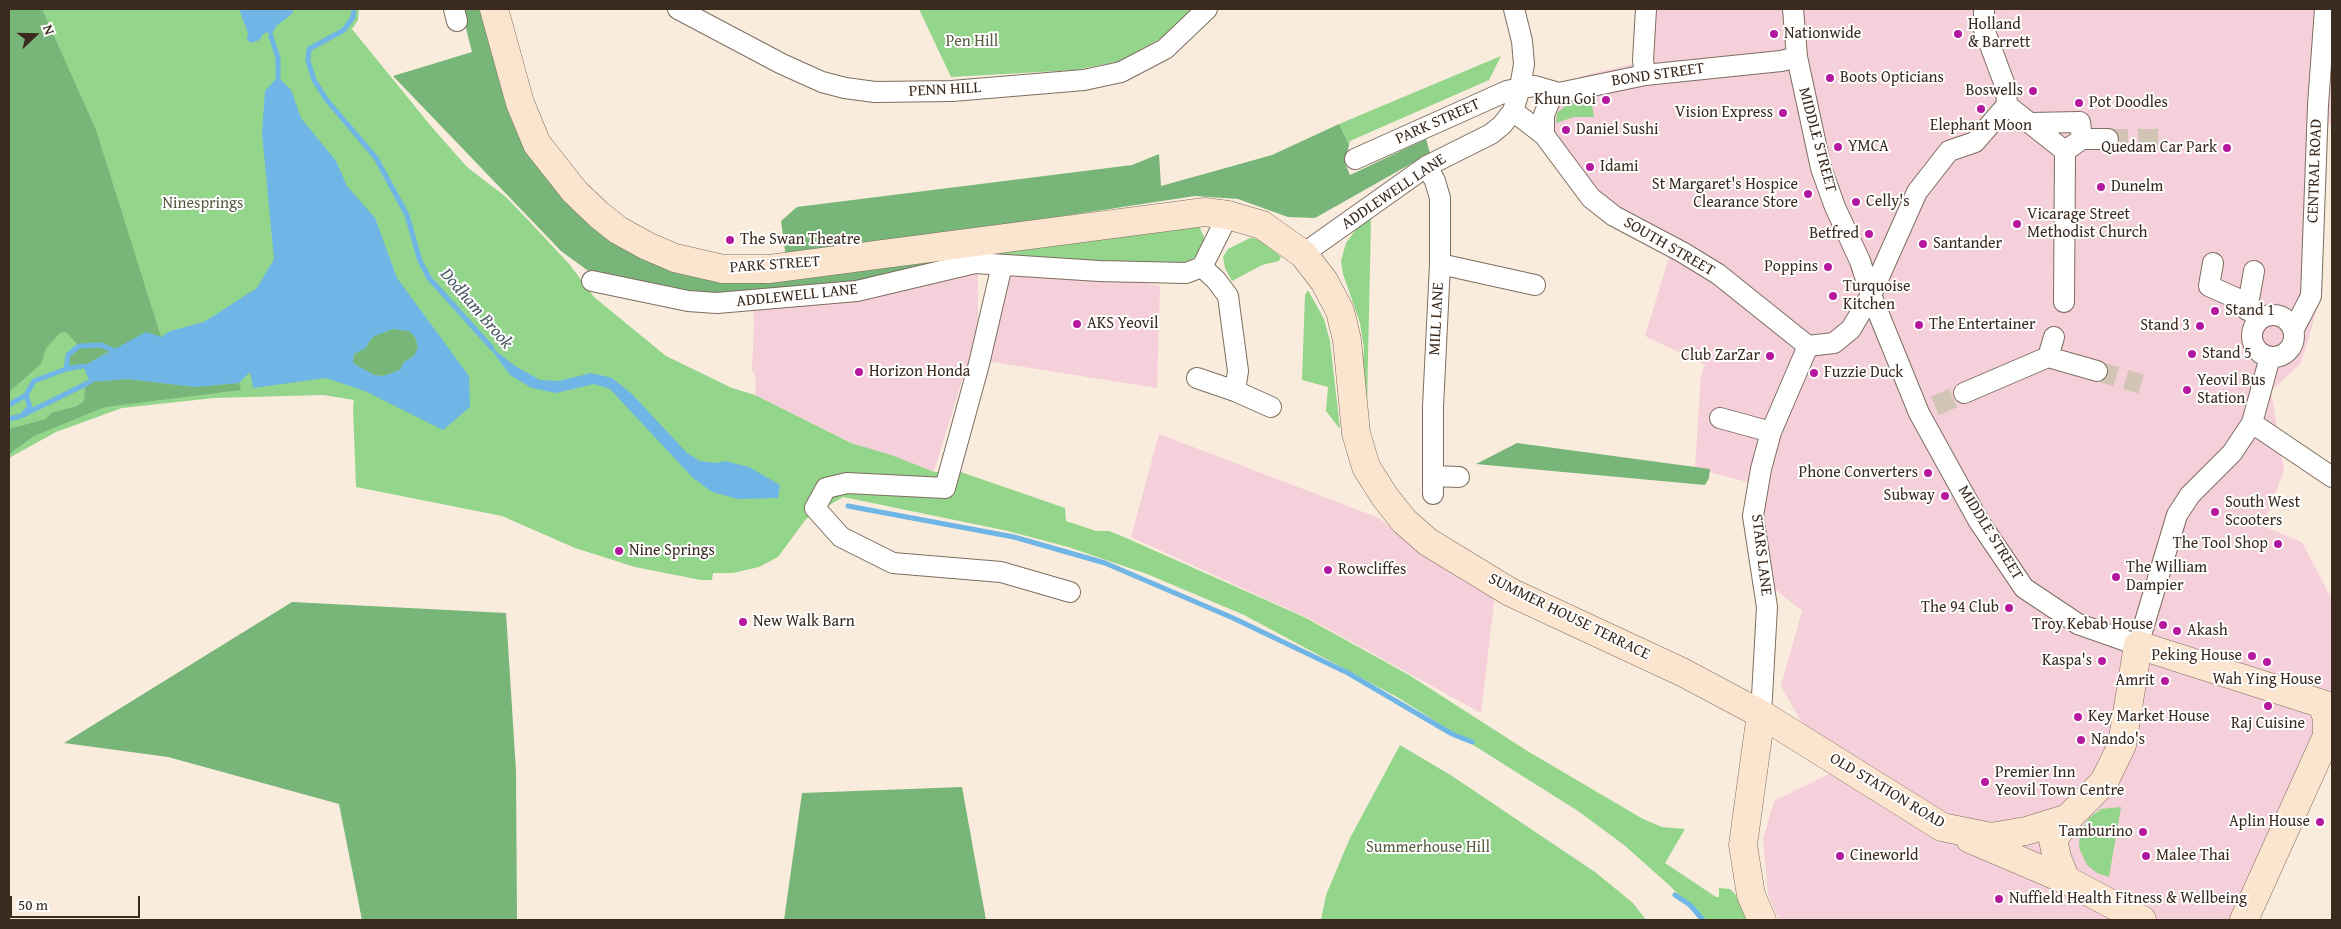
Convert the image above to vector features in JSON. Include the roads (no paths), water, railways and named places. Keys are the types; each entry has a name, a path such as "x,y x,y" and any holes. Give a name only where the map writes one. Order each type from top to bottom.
{"street":[{"name":"PARK STREET","path":"494,9 520,103 537,144 575,192 598,214 618,230 647,246 675,258 723,269 769,269 1205,212 1228,215 1262,225 1303,254"},
{"name":"PENN HILL","path":"678,9 782,64 822,82 874,92 952,91 1084,80 1121,72 1164,49 1206,9"},
{"path":"1514,9 1522,41 1524,64 1520,88"},
{"path":"1645,74 1643,60 1646,9"},
{"name":"MIDDLE STREET","path":"1793,9 1796,57 1821,168 1835,207 1860,261 1871,295 1927,409 1978,520 2024,588 2078,624 2327,706"},
{"path":"1808,346 1834,343 1851,329 1871,295 1916,192 1949,152 1975,142 2007,105 2006,88 1984,29 1984,9"},
{"name":"CENTRAL ROAD","path":"2294,329 2311,296 2325,106 2325,9"},
{"name":"BOND STREET","path":"1520,88 1535,86 1559,93 1645,74 1781,61 1796,57"},
{"name":"PARK STREET","path":"1356,159 1499,94 1520,88"},
{"name":"ADDLEWELL LANE","path":"1303,254 1426,166 1491,134 1513,111 1520,88"},
{"path":"1544,135 1544,114 1550,100 1559,93"},
{"path":"2007,105 2031,122 2065,151 2064,302"},
{"name":"SOUTH STREET","path":"1513,111 1544,135 1591,198 1614,216 1682,252 1718,274 1808,346"},
{"path":"2031,122 2080,122 2082,139"},
{"path":"2065,151 2082,139 2108,139"},
{"name":"MILL LANE","path":"1426,166 1435,181 1440,198 1440,264 1433,407 1433,485 1459,478"},
{"path":"1228,215 1202,267 1216,280 1228,296 1238,371 1235,391"},
{"name":"SUMMER HOUSE TERRACE","path":"1303,254 1324,281 1340,311 1347,340 1356,433 1366,467 1385,497 1404,520 1428,542 1510,592 1682,672 1761,714"},
{"path":"2213,262 2209,286 2238,299 2253,315 2279,315 2290,323 2294,329 2295,336 2290,350 2284,354 2270,357 2258,351 2252,338 2253,315 2254,271"},
{"name":"ADDLEWELL LANE","path":"592,281 688,301 717,303 857,291 975,264 1100,271 1186,273 1202,267"},
{"path":"1440,264 1535,285"},
{"path":"1002,265 979,364 945,488 847,483 826,488 815,508 841,537 893,563 1001,572 1070,592"},
{"path":"2048,357 2054,337"},
{"name":"STARS LANE","path":"1761,714 1767,607 1753,516 1760,469 1770,432 1808,346"},
{"path":"1964,394 2048,357 2097,371"},
{"path":"2138,645 2177,515 2190,496 2232,453 2252,423 2270,357"},
{"path":"1197,378 1271,406"},
{"path":"1720,418 1770,432"},
{"path":"2252,423 2332,477"},
{"name":"OLD STATION ROAD","path":"1761,714 1942,828 1991,837 2026,831 2068,818 2104,782 2122,745 2138,645"},
{"path":"2244,920 2330,734 2327,706"},
{"path":"1761,714 1742,845 1751,895 1762,920"},
{"path":"2066,880 2057,858 2053,840 2068,818"},
{"path":"1942,828 2066,880 2142,920"}],"water":[{"path":"239,9 293,9 292,14 276,26 271,36 267,32 262,35 260,40 251,43 247,40 248,33"},
{"path":"278,77 291,90 301,118 336,161 347,186 375,218 397,278 469,376 470,407 443,430 365,391 326,378 253,388 250,372 239,383 195,387 128,379 90,382 83,366 146,332 161,337 170,331 204,322 257,288 274,259 262,133 265,91","holes":["393,329 409,331 415,337 418,347 414,356 404,362 400,370 383,376 374,375 353,363 354,354 366,348 374,336"]},
{"path":"487,344 515,366 540,380 559,381 591,373 612,378 632,394 687,453 700,461 717,463 725,461 749,467 780,485 778,498 738,499 712,492 693,478 610,389 594,384 556,393 532,388 510,375"}],"waterway":[{"name":"Dodham Brook","path":"354,9 353,17 344,30 309,49 308,61 314,80 326,99 376,158 407,215 420,261 429,278 492,348"},
{"path":"271,36 278,58 278,77"},
{"path":"66,369 68,355 79,346 101,345 112,350"},
{"path":"9,405 26,395 34,381 66,369 83,366"},
{"path":"9,419 21,416 90,382"},
{"path":"23,414 30,407 26,395"},
{"path":"848,506 1014,537 1105,563 1233,618 1348,673 1452,734 1472,742"},
{"path":"1675,895 1690,905 1703,920"}],"tunnel":[{"path":"2108,139 2166,139"},
{"path":"2097,371 2141,384"},
{"path":"1935,406 1964,393"}],"place":[{"name":"Nationwide","path":"1774,34"},
{"name":"Holland & Barrett","path":"1958,34"},
{"name":"Boots Opticians","path":"1830,78"},
{"name":"Boswells","path":"2033,91"},
{"name":"Khun Goi","path":"1606,100"},
{"name":"Pot Doodles","path":"2079,103"},
{"name":"Elephant Moon","path":"1981,109"},
{"name":"Vision Express","path":"1783,113"},
{"name":"Daniel Sushi","path":"1566,130"},
{"name":"YMCA","path":"1838,147"},
{"name":"Quedam Car Park","path":"2227,148"},
{"name":"Idami","path":"1590,167"},
{"name":"Dunelm","path":"2101,187"},
{"name":"St Margaret's Hospice Clearance Store","path":"1808,194"},
{"name":"Celly's","path":"1856,202"},
{"name":"Vicarage Street Methodist Church","path":"2017,224"},
{"name":"Betfred","path":"1869,234"},
{"name":"The Swan Theatre","path":"730,240"},
{"name":"Santander","path":"1923,244"},
{"name":"Poppins","path":"1828,267"},
{"name":"Turquoise Kitchen","path":"1833,296"},
{"name":"Stand 1","path":"2215,311"},
{"name":"AKS Yeovil","path":"1077,324"},
{"name":"The Entertainer","path":"1919,325"},
{"name":"Stand 3","path":"2200,326"},
{"name":"Stand 5","path":"2192,354"},
{"name":"Club ZarZar","path":"1770,356"},
{"name":"Horizon Honda","path":"859,372"},
{"name":"Fuzzie Duck","path":"1814,373"},
{"name":"Yeovil Bus Station","path":"2187,390"},
{"name":"Phone Converters","path":"1928,473"},
{"name":"Subway","path":"1945,496"},
{"name":"South West Scooters","path":"2215,512"},
{"name":"The Tool Shop","path":"2278,544"},
{"name":"Nine Springs","path":"619,551"},
{"name":"Rowcliffes","path":"1328,570"},
{"name":"The William Dampier","path":"2116,577"},
{"name":"The 94 Club","path":"2009,608"},
{"name":"New Walk Barn","path":"743,622"},
{"name":"Troy Kebab House","path":"2163,625"},
{"name":"Akash","path":"2177,631"},
{"name":"Peking House","path":"2252,656"},
{"name":"Kaspa's","path":"2102,661"},
{"name":"Wah Ying House","path":"2267,662"},
{"name":"Amrit","path":"2165,681"},
{"name":"Raj Cuisine","path":"2268,706"},
{"name":"Key Market House","path":"2078,717"},
{"name":"Nando's","path":"2081,740"},
{"name":"Premier Inn Yeovil Town Centre","path":"1985,782"},
{"name":"Aplin House","path":"2320,822"},
{"name":"Tamburino","path":"2143,832"},
{"name":"Cineworld","path":"1840,856"},
{"name":"Malee Thai","path":"2146,856"},
{"name":"Nuffield Health Fitness & Wellbeing","path":"1999,899"}],"park label":[{"name":"Pen Hill","path":"972,42"},
{"name":"Ninesprings","path":"203,204"},
{"name":"Summerhouse Hill","path":"1428,848"}]}
